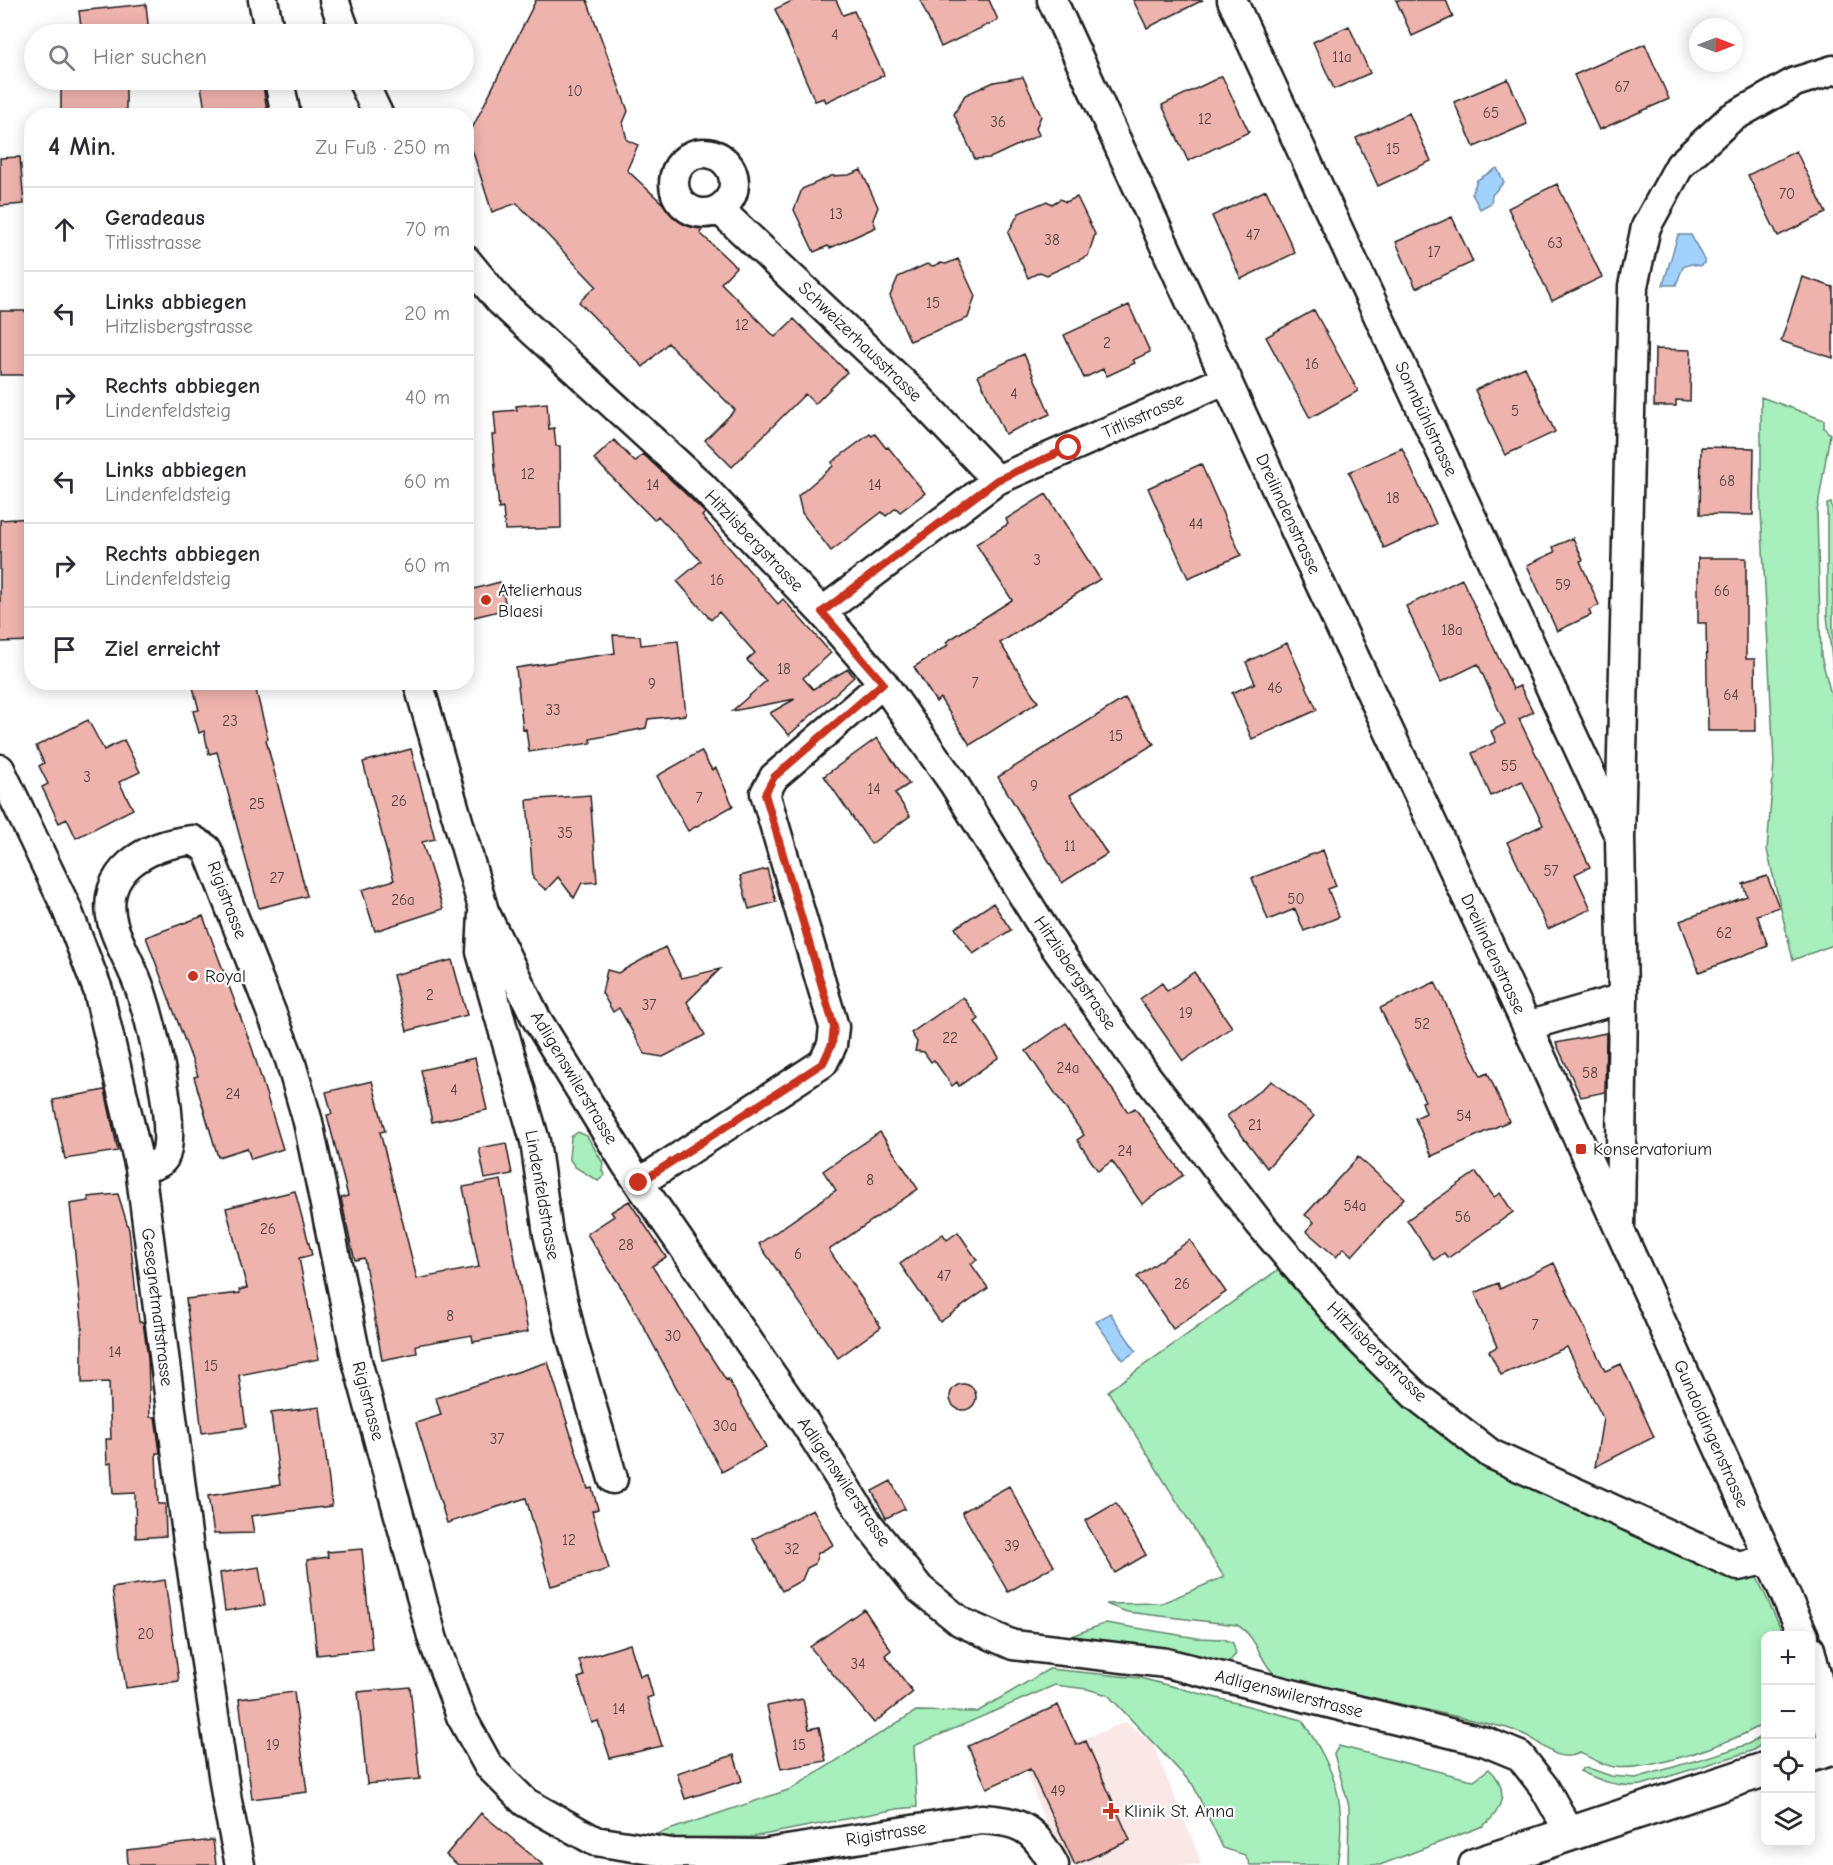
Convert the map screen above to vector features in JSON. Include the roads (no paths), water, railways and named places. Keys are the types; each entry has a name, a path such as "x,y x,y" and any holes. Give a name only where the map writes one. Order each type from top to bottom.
{"main road":[{"path":"1815,1753 1833,1748"},
{"path":"1476,1865 1761,1771"}],"street":[{"path":"264,0 268,24"},
{"path":"334,0 342,24"},
{"name":"Dreilindenstrasse","path":"1053,0 1620,1232"},
{"name":"Sonnbühlstrasse","path":"1232,0 1620,838"},
{"path":"1620,1232 1623,998 1620,838 1633,286 1647,227 1680,165 1731,118 1795,82 1833,70"},
{"path":"281,90 284,108"},
{"path":"367,90 375,108"},
{"name":"Schweizerhausstrasse","path":"719,209 917,396 997,480"},
{"name":"Hitzlisbergstrasse","path":"474,270 500,301 701,485 822,612 883,683 954,784 1055,948 1145,1074 1260,1224 1353,1333 1415,1395 1491,1454 1738,1566 1768,1559"},
{"name":"Titlisstrasse","path":"822,612 997,480 1227,380"},
{"path":"639,1183 823,1063 832,1044 834,1027 765,794 774,777 883,683"},
{"name":"Adligenswilerstrasse","path":"420,690 483,911 536,1018 639,1183 805,1423 869,1525 920,1588 961,1622 1012,1645 1166,1663 1486,1742 1520,1756 1544,1787 1570,1833"},
{"name":"Gesegnetmattstrasse","path":"0,769 66,906 98,990 140,1168 189,1550 227,1801 240,1865"},
{"name":"Rigistrasse","path":"140,1168 158,1164 164,1157 169,1131 167,1108 147,1013 113,925 110,905 116,876 134,860 175,842 193,840 207,849 290,1060 308,1122 357,1360 433,1640 460,1716 488,1765 525,1802 595,1841 672,1853 762,1854 981,1819 1008,1820 1038,1837 1054,1865"},
{"name":"Lindenfeldstrasse","path":"483,911 481,952 535,1141 548,1234 567,1318 613,1479"},
{"name":"Dreilindenstrasse","path":"1527,1026 1623,998"},
{"name":"Gundoldingenstrasse","path":"1620,1232 1802,1631"},
{"path":"1815,1669 1833,1743"}],"water":[{"path":"1497,168 1504,182 1492,195 1491,203 1480,209 1472,194 1477,180"},
{"path":"1678,235 1691,235 1705,262 1700,266 1691,264 1683,267 1676,285 1663,285"},
{"path":"1110,1313 1136,1351 1123,1360 1096,1322"}],"place":[{"name":"Atelierhaus Blaesi","path":"486,600"},
{"name":"Royal","path":"193,976"},
{"name":"Konservatorium","path":"1581,1149"},
{"name":"Klinik St. Anna","path":"1111,1811"}]}
